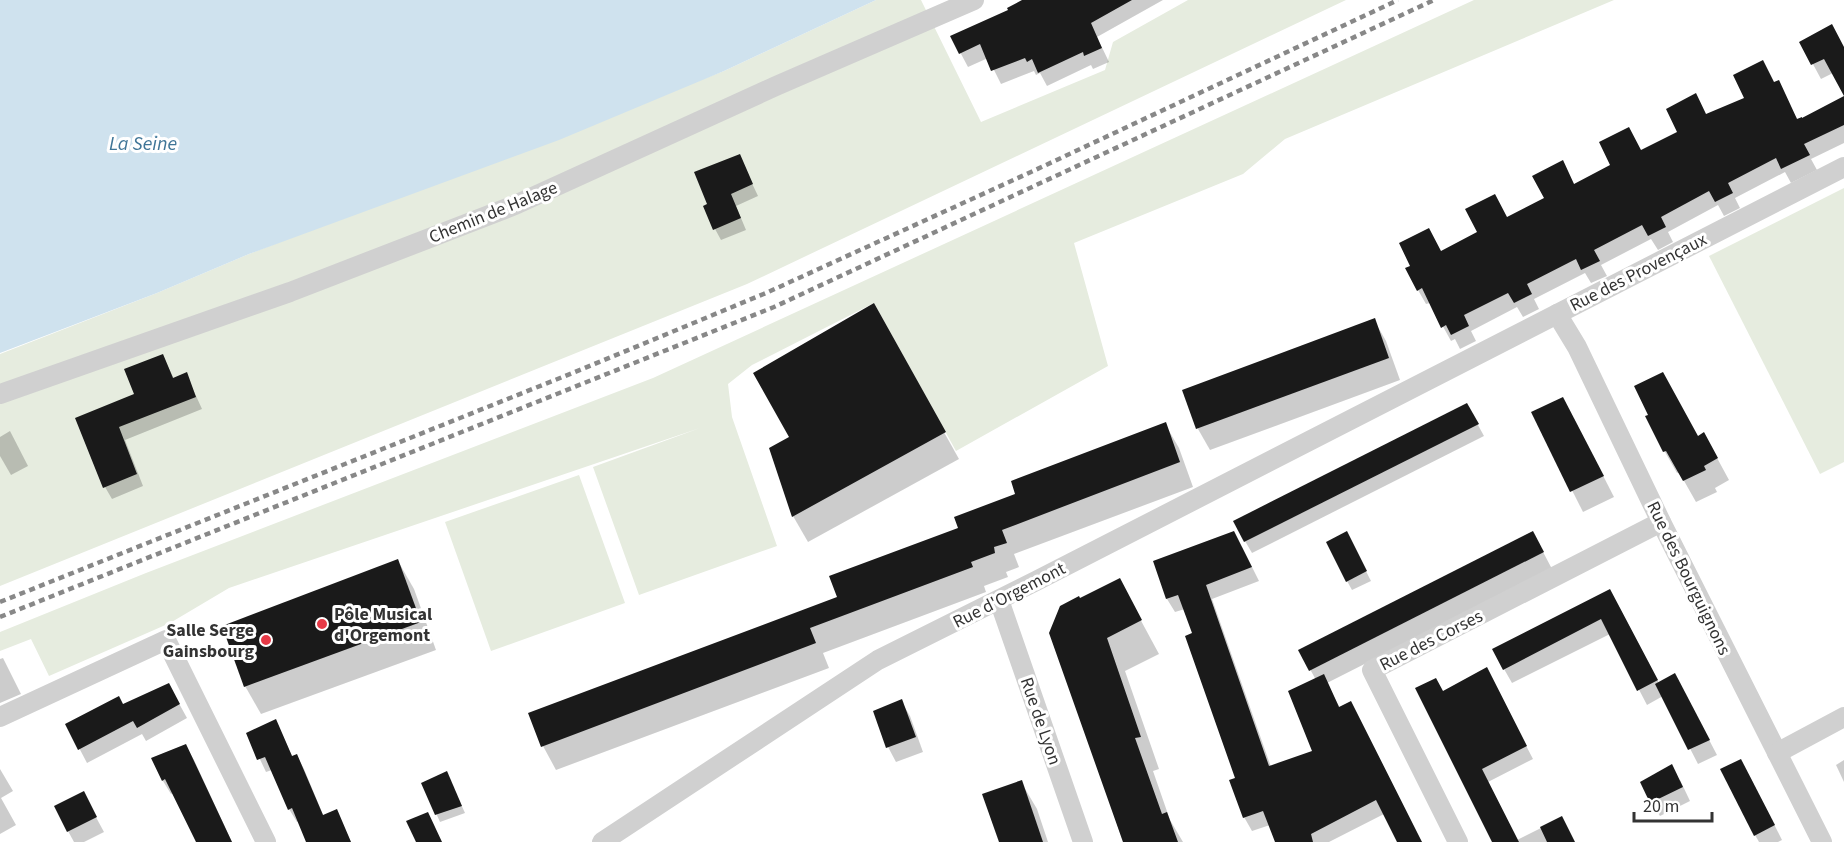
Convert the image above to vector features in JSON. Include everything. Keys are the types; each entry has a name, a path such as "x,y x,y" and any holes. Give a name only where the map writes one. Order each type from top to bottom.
{"street":[{"name":"Chemin de Halage","path":"0,394 290,292 516,205 776,86 974,0"},
{"name":"Rue des Provençaux","path":"1433,378 1844,167"},
{"name":"Rue des Bourguignons","path":"1557,314 1577,347 1661,522 1777,753 1816,840"},
{"name":"Rue d'Orgemont","path":"602,842 878,660 1433,378"},
{"name":"Rue des Corses","path":"1458,842 1372,670 1661,522"},
{"name":"Rue de Lyon","path":"999,600 1083,842"},
{"path":"0,717 166,640 266,842"},
{"path":"1777,753 1844,717"}],"shaded area":[{"path":"876,0 921,0 981,122 1105,70 1113,42 1188,0 1346,0 747,284 0,586 0,354 157,293 249,254 724,71"},
{"path":"1474,0 1614,0 1285,139 1243,174 1074,243 1108,366 956,451 874,303 752,365 728,384 732,417 777,546 639,595 593,467 700,428 229,588 170,623 49,676 31,639 0,651 0,632 146,573 653,378"},
{"path":"1844,188 1844,462 1820,474 1709,256"},
{"path":"579,475 625,603 491,651 445,522"}],"water":[{"name":"La Seine","path":"0,0 876,0 724,71 559,140 249,254 157,293 0,353"}],"building":[{"path":"1022,0 1132,0 1091,23 1102,48 1084,56 1083,52 1038,73 1032,59 1027,62 1025,58 991,71 980,44 959,54 950,36 1008,10 1007,8"},
{"path":"1832,24 1844,47 1844,96 1824,59 1811,65 1799,42"},
{"path":"1763,60 1774,82 1779,80 1797,119 1844,96 1844,125 1804,144 1810,155 1781,169 1776,158 1728,183 1733,193 1715,202 1709,191 1661,217 1666,227 1648,236 1642,225 1594,250 1600,261 1581,270 1576,259 1527,284 1532,294 1514,303 1508,293 1464,315 1469,326 1451,335 1446,325 1441,328 1422,288 1417,291 1405,268 1410,266 1399,243 1429,228 1441,251 1477,232 1465,209 1495,194 1507,217 1544,198 1532,176 1563,160 1574,184 1610,165 1599,142 1629,127 1641,150 1677,132 1666,109 1696,93 1706,114 1744,98 1733,75"},
{"path":"740,154 753,184 731,194 741,218 713,230 703,206 707,204 694,172"},
{"path":"874,303 946,432 792,517 769,448 789,437 753,373"},
{"path":"1375,318 1389,358 1196,429 1182,390"},
{"path":"163,354 173,378 187,372 196,397 119,427 137,474 103,488 75,418 134,394 124,369"},
{"path":"1663,372 1698,436 1704,432 1718,458 1704,466 1706,470 1683,481 1666,451 1663,452 1645,416 1648,415 1634,386"},
{"path":"1563,397 1604,476 1570,492 1531,412"},
{"path":"1467,403 1479,424 1244,542 1233,521"},
{"path":"1166,422 1180,462 1002,530 1007,543 994,547 995,553 971,562 973,567 810,628 816,643 541,747 528,713 837,597 829,576 958,528 954,517 1015,494 1011,481"},
{"path":"1234,531 1252,567 1206,585 1269,766 1312,751 1288,691 1324,674 1339,707 1351,701 1422,842 1397,842 1376,800 1311,834 1313,842 1275,842 1263,811 1243,818 1229,780 1235,778 1185,636 1192,633 1178,595 1166,599 1153,561"},
{"path":"1347,531 1367,571 1346,582 1326,542"},
{"path":"1533,531 1544,552 1309,671 1298,650"},
{"name":"Pôle Musical d'Orgemont","path":"398,559 421,622 244,687 222,626"},
{"path":"1120,578 1142,620 1107,638 1141,737 1135,738 1162,814 1167,812 1178,842 1123,842 1049,633 1060,606"},
{"path":"1610,589 1658,680 1637,691 1601,619 1503,670 1492,649"},
{"path":"1487,667 1527,746 1482,769 1519,842 1492,842 1415,688 1436,678 1443,691"},
{"path":"1675,673 1710,740 1688,750 1655,684"},
{"path":"169,683 180,704 137,728 133,721 78,750 65,724 119,696 123,704"},
{"path":"902,699 916,737 886,748 873,711"},
{"path":"276,719 292,756 297,754 323,815 337,809 351,842 306,842 292,808 288,810 265,757 257,760 246,733"},
{"path":"186,744 232,842 196,842 165,779 162,781 151,758"},
{"path":"1741,759 1775,825 1754,836 1720,769"},
{"path":"1672,764 1683,787 1650,803 1640,782"},
{"path":"447,771 462,806 435,815 421,783"},
{"path":"1022,780 1043,842 999,842 982,794"},
{"path":"84,791 97,817 67,832 54,806"},
{"path":"428,812 442,842 416,842 406,821"},
{"path":"1562,816 1575,842 1547,842 1540,827"}],"railway":[{"path":"0,602 575,372 766,293 1398,0"},
{"path":"0,617 774,307 1434,0"}],"place":[{"name":"Pôle Musical d'Orgemont","path":"322,624"},
{"name":"Salle Serge Gainsbourg","path":"266,640"}]}
